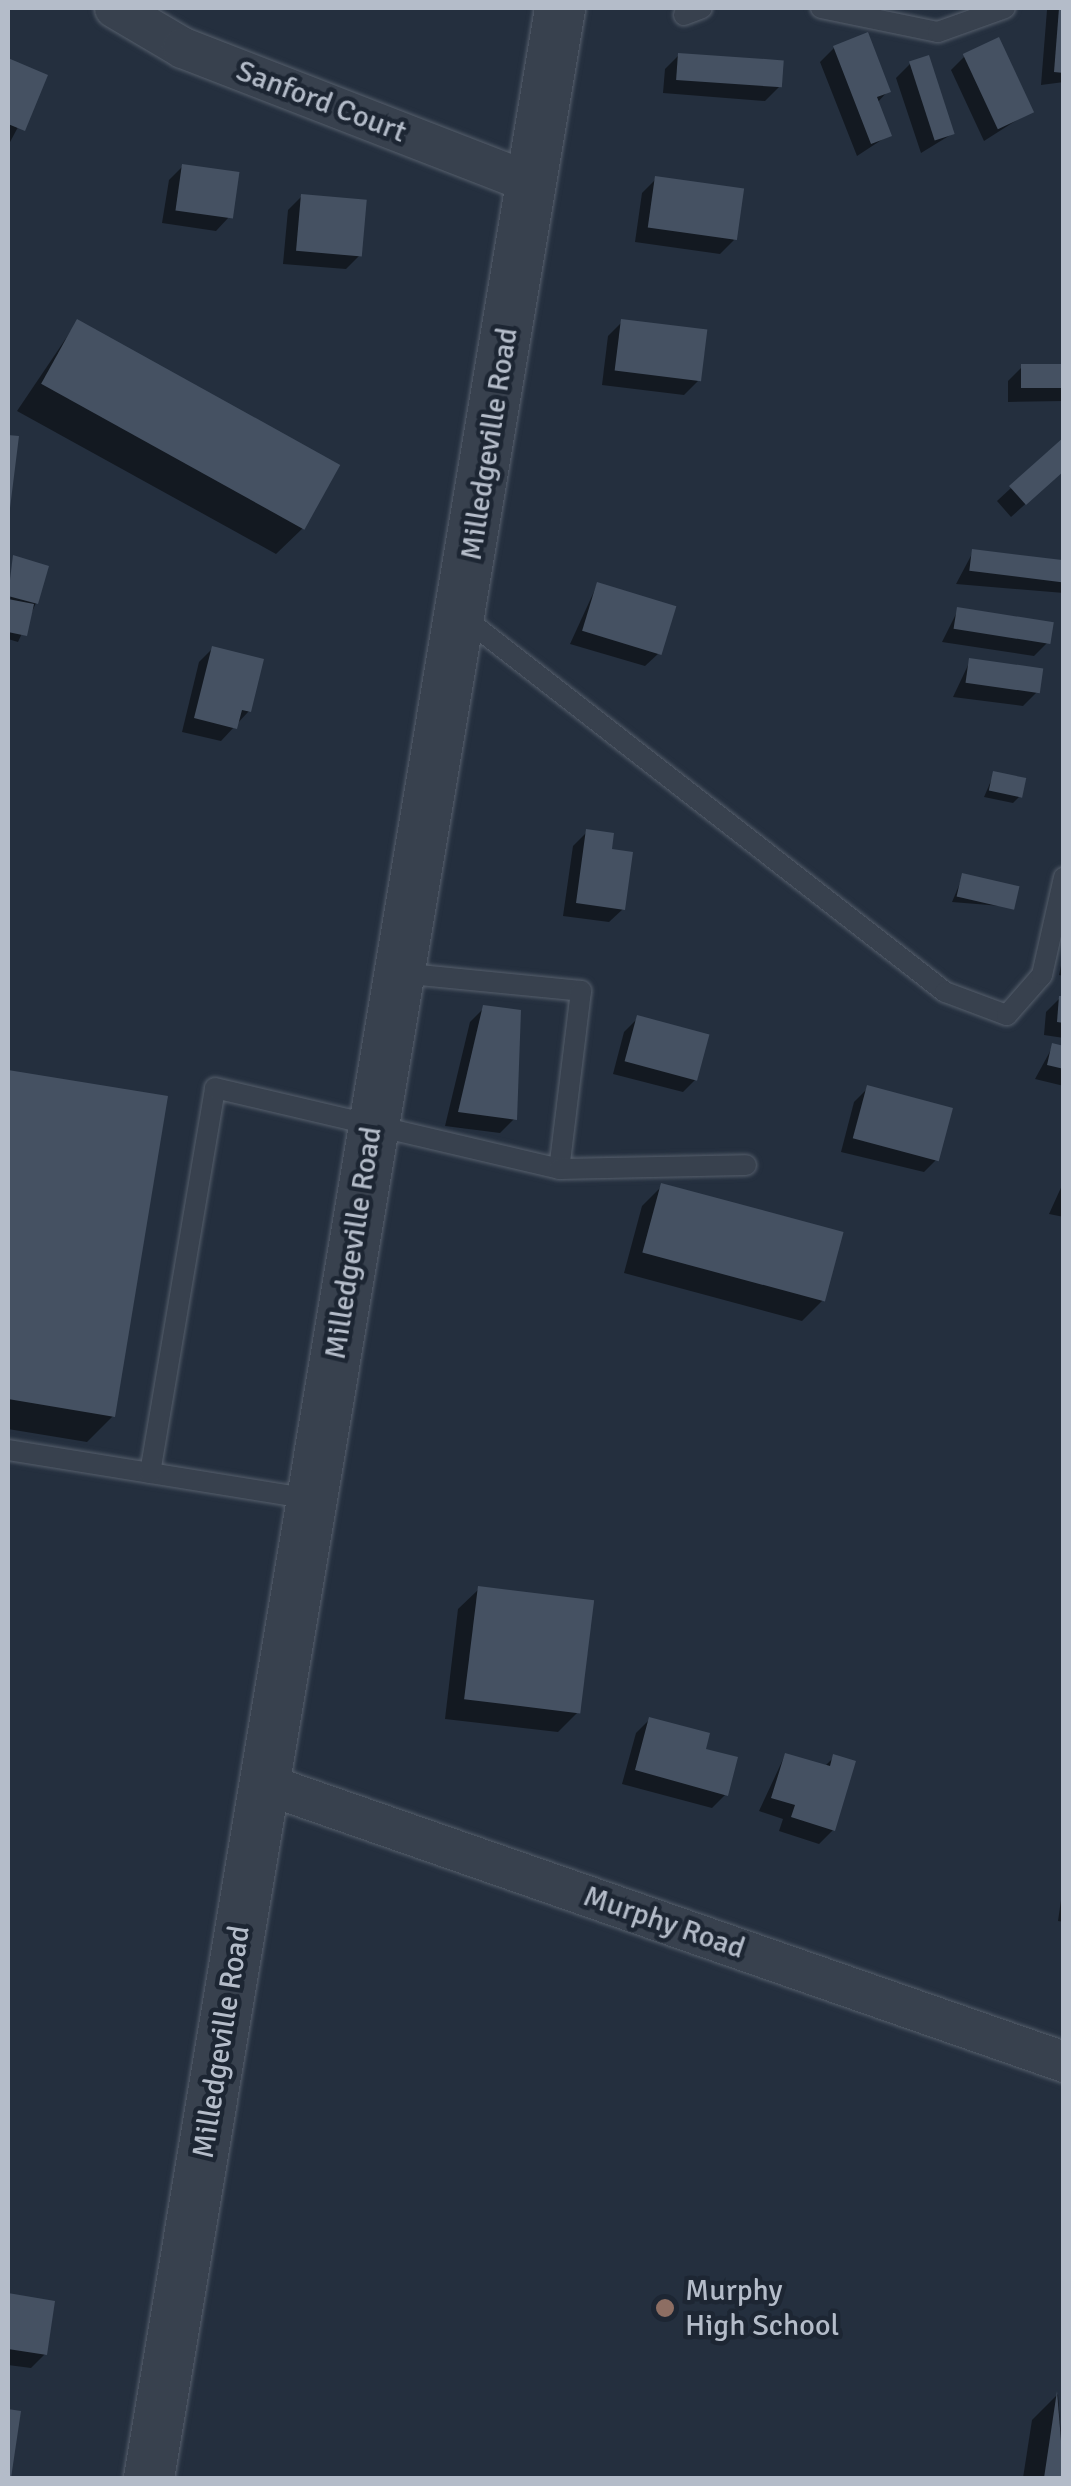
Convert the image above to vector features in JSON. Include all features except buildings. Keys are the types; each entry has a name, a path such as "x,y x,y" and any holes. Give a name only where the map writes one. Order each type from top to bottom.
{"street":[{"name":"Sanford Court","path":"115,8 183,48 533,184"},
{"name":"Milledgeville Road","path":"149,2478 560,8"},
{"name":"Murphy Road","path":"265,1784 1064,2062"}],"lane":[{"path":"821,8 938,32 1005,8"},
{"path":"461,615 945,992 1007,1016 1042,975 1064,876"},
{"path":"399,974 581,991 558,1169"},
{"path":"150,1473 215,1088 558,1169 746,1165"},
{"path":"8,1450 314,1500"}],"place":[{"name":"Murphy High School","path":"665,2308"}]}
